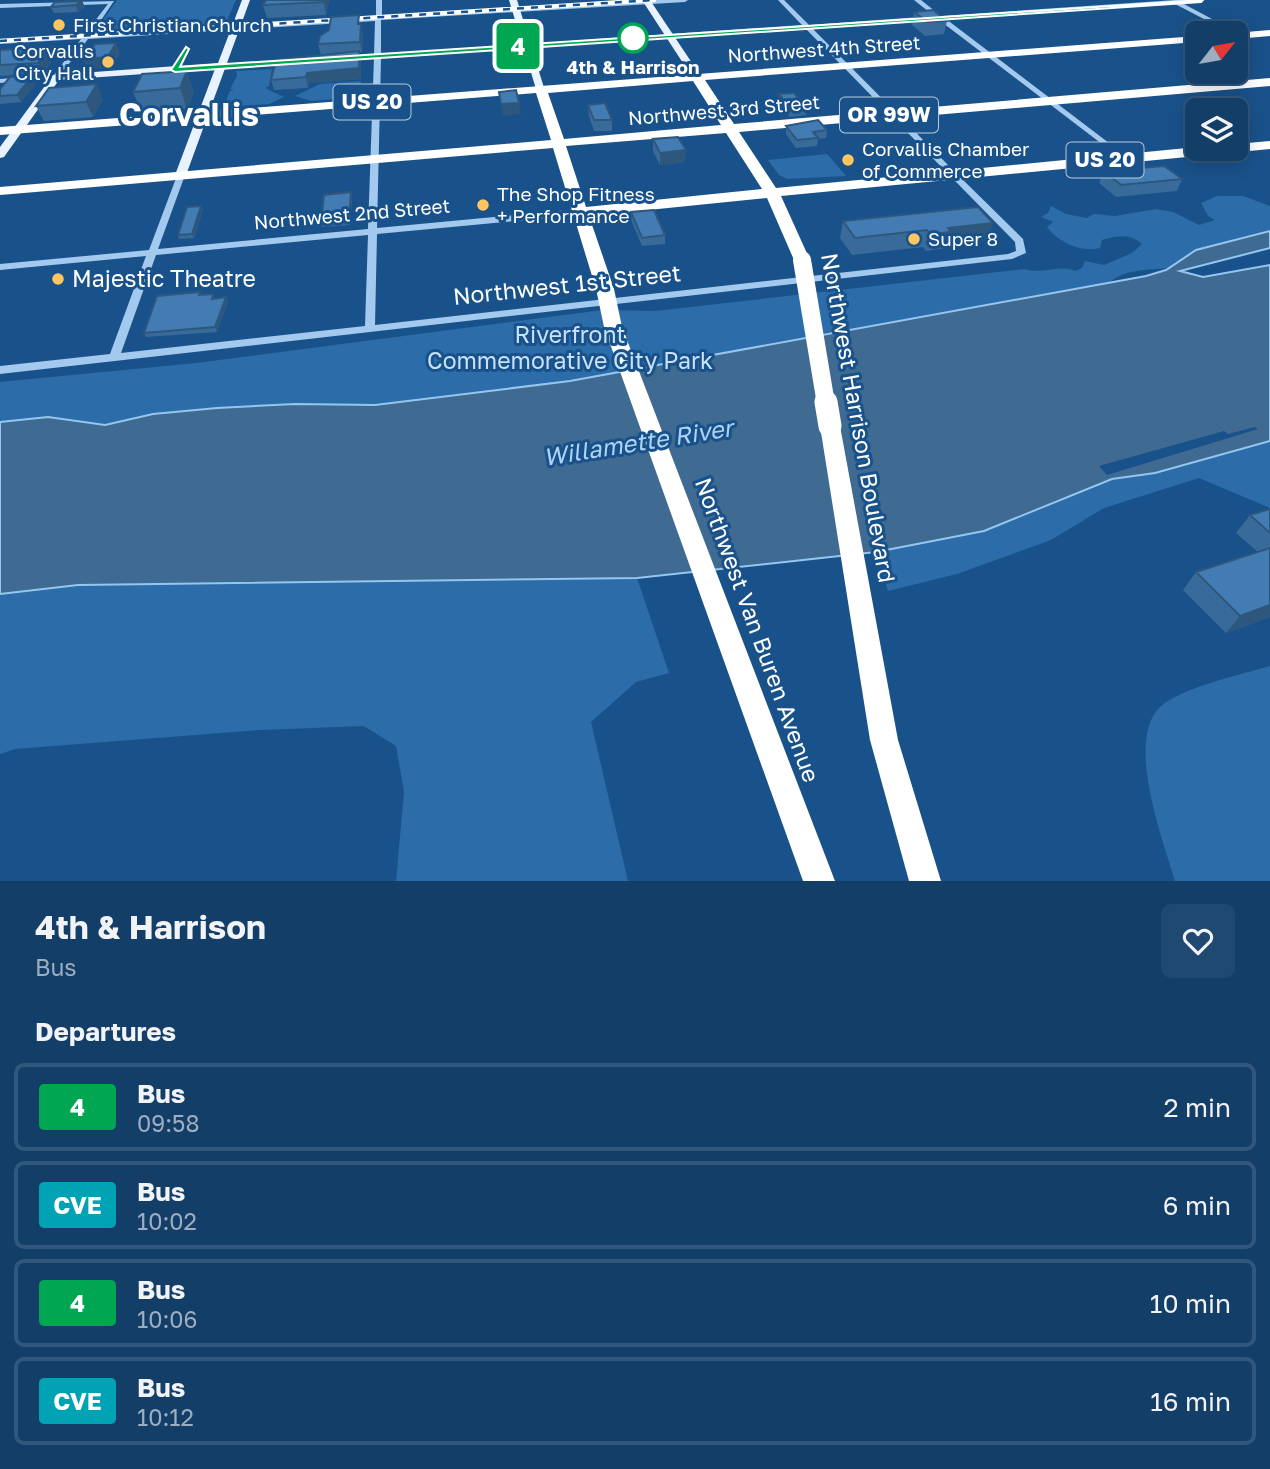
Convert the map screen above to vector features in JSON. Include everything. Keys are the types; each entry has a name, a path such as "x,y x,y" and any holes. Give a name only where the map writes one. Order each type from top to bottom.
{"highway":[{"path":"1248,35 1270,33"},
{"name":"Northwest 4th Street","path":"203,115 1185,40"},
{"name":"Northwest Harrison Boulevard","path":"697,78 772,193 802,260 884,740 925,881"},
{"name":"Northwest 3rd Street","path":"0,191 1270,82"},
{"name":"Northwest Van Buren Avenue","path":"541,89 594,252 613,327 819,881"},
{"name":"US 20","path":"0,131 203,115"},
{"path":"1248,147 1270,145"},
{"name":"Northwest 2nd Street","path":"579,212 1185,153"}],"main road":[{"path":"181,176 246,0"},
{"name":"Northwest Harrison Boulevard","path":"646,1 697,78"},
{"name":"Northwest Van Buren Avenue","path":"515,6 541,89"},
{"path":"0,155 56,77 222,66"}],"street":[{"path":"0,6 109,0 112,2 56,77 0,81"},
{"path":"370,328 379,0"},
{"path":"0,40 618,0"},
{"path":"515,6 685,0"},
{"path":"781,0 953,175"},
{"path":"917,0 1123,158"},
{"path":"338,59 1200,0"},
{"path":"1175,2 1210,21"},
{"path":"222,66 308,61"},
{"name":"Northwest 1st Street","path":"0,370 1009,257 1023,250 1020,241 953,175"},
{"path":"114,357 181,176"},
{"name":"Northwest 2nd Street","path":"0,267 579,212"}],"green space":[{"path":"117,0 236,0 226,23 96,30"},
{"path":"272,69 269,86 265,88 284,97 269,104 223,107 230,91 234,90 230,89 237,76 236,71"},
{"path":"361,81 360,97 311,101 295,96 320,84"},
{"path":"827,154 846,176 787,179 779,175 768,160"},
{"name":"Riverfront Commemorative City Park","path":"1217,196 1243,196 1270,206 1270,232 1183,269 1129,273 1099,288 873,329 783,341 570,381 375,405 295,404 217,408 153,414 105,425 48,417 0,422 0,382 196,363 603,310 655,311 1025,269 1075,271 1082,268 1085,261 1104,265 1132,253 1142,244 1123,236 1102,240 1100,248 1085,249 1070,245 1047,227 1053,222 1041,217 1048,213 1051,206 1066,214 1087,218 1094,214 1115,216 1156,209 1173,212 1199,225 1215,220 1208,216 1201,203"},
{"path":"1270,441 1270,508 1199,478 1104,508 1051,540 957,574 888,591 876,552 984,531 1112,479 1155,473"},
{"path":"637,578 669,673 636,682 591,722 628,881 396,881 404,792 396,746 364,726 260,730 15,749 0,754 0,594 78,585"},
{"path":"1270,666 1270,881 1175,881 1156,817 1146,766 1146,743 1150,723 1160,707 1169,700 1212,682"}],"water":[{"name":"Willamette River","path":"1270,231 1270,248 1180,271 1203,277 1270,265 1270,441 1155,473 1112,479 984,531 876,552 637,578 78,585 0,594 0,422 48,417 105,425 153,414 295,404 375,405 570,381 1146,276 1166,270 1196,250"}],"pier":[{"path":"1255,427 1258,429 1107,475 1099,466 1224,431 1228,434"}],"building":[{"path":"266,0 324,0 324,2 263,5"},
{"path":"82,1 76,5 51,7 55,2"},
{"path":"933,10 947,21 928,22 914,12"},
{"path":"359,15 360,42 318,44 320,36 329,30 331,17"},
{"path":"116,43 108,57 82,59 95,44"},
{"path":"51,47 38,63 0,65 0,50"},
{"path":"359,51 359,68 271,80 276,60"},
{"path":"187,71 180,88 133,92 142,74"},
{"path":"33,75 17,95 0,96 0,89 10,77"},
{"path":"97,84 86,102 36,106 49,88"},
{"path":"516,90 519,103 501,104 499,92"},
{"path":"794,93 807,108 791,109 779,94"},
{"path":"605,103 612,120 594,120 588,105"},
{"path":"818,120 827,130 813,132 818,138 797,140 786,126"},
{"path":"678,137 686,150 660,153 653,139"},
{"path":"1164,166 1182,179 1121,185 1104,171"},
{"path":"351,192 349,220 321,223 324,195"},
{"path":"201,206 192,234 178,235 187,207"},
{"path":"978,207 993,223 948,228 951,232 930,234 927,230 855,238 843,221"},
{"path":"654,210 665,235 642,238 631,212"},
{"path":"200,292 199,295 213,294 212,299 226,297 215,327 144,333 157,296"},
{"path":"1270,509 1270,533 1250,515"},
{"path":"1270,548 1270,605 1240,616 1196,572"}],"railway":[{"path":"0,41 654,0"}],"bus line":[{"name":"4","path":"186,49 182,52 175,70 1201,0"}],"place":[{"name":"First Christian Church","path":"59,25"},
{"name":"4th & Harrison","path":"633,38"},
{"name":"Corvallis City Hall","path":"108,62"},
{"name":"Corvallis Chamber of Commerce","path":"848,160"},
{"name":"The Shop Fitness + Performance","path":"483,205"},
{"name":"Super 8","path":"914,239"},
{"name":"Majestic Theatre","path":"58,279"}],"district":[{"name":"Corvallis","path":"189,115"}]}
